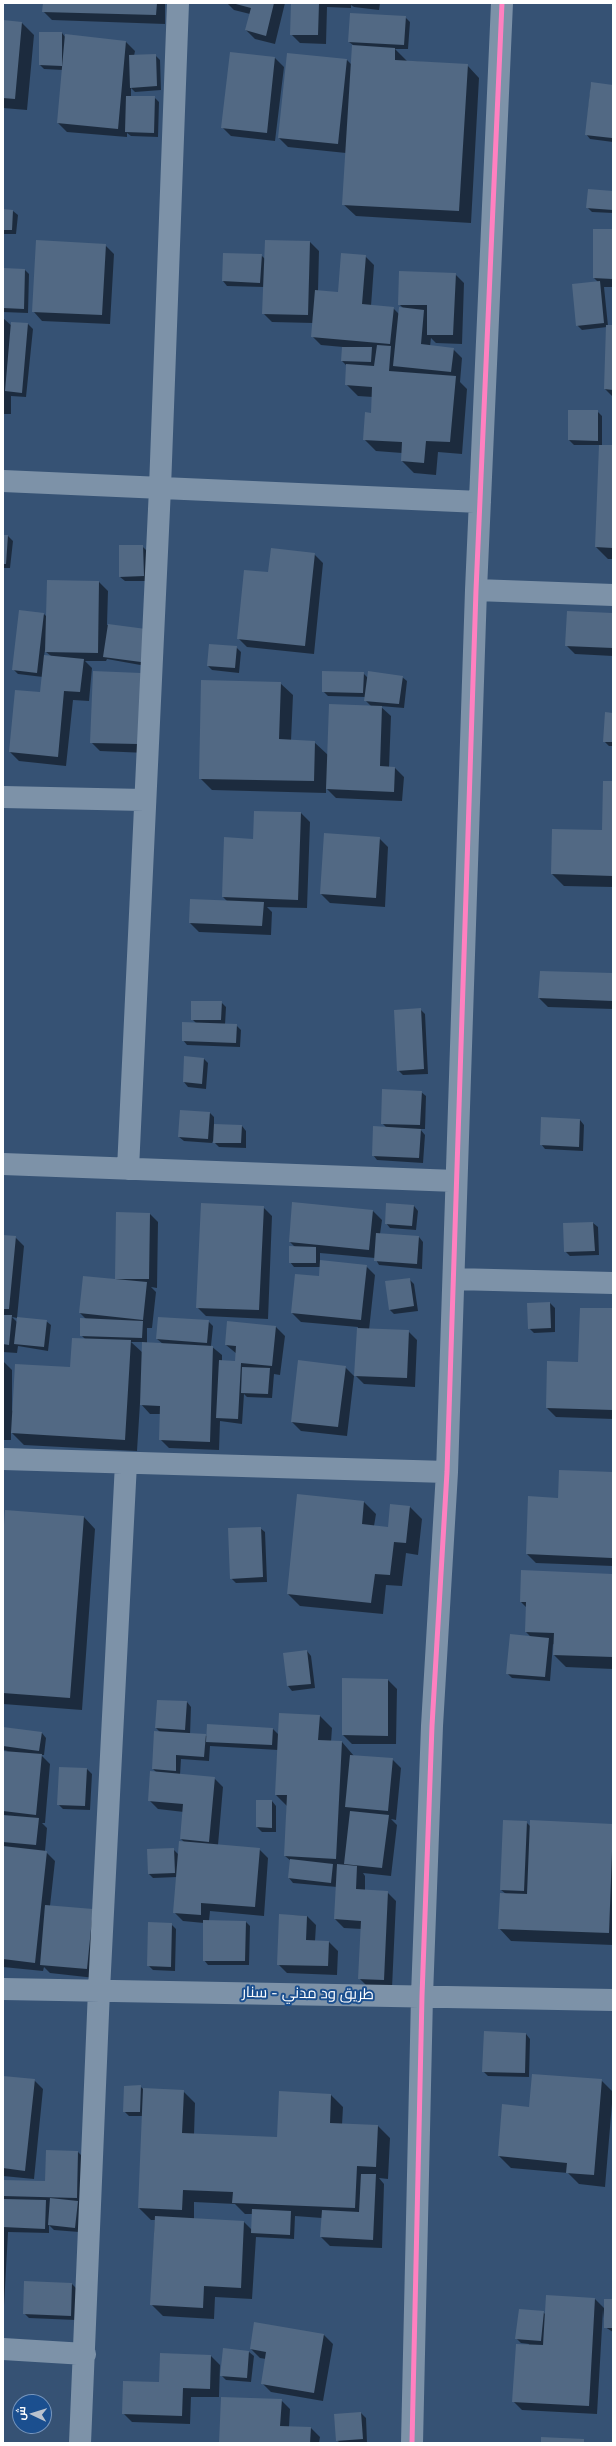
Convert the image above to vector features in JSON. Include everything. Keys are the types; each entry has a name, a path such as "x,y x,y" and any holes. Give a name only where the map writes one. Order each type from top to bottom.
{"street":[{"path":"128,1169 144,800 160,488 178,3"},
{"path":"412,2443 422,1996 432,1726 447,1472 476,590 502,3"},
{"path":"3,481 480,502"},
{"path":"476,590 613,595"},
{"path":"3,797 144,800"},
{"path":"3,1164 456,1181"},
{"path":"454,1279 613,1283"},
{"path":"3,1458 447,1472"},
{"path":"80,2443 100,1990 126,1463"},
{"name":"طريق ود مدني - سنار","path":"3,1989 613,2000"},
{"path":"3,2350 85,2354"}],"building":[{"path":"43,3 157,3 156,15 42,12"},
{"path":"232,3 274,3 266,36 245,30 251,8"},
{"path":"291,3 319,3 318,35 290,35"},
{"path":"350,13 406,16 404,45 348,42"},
{"path":"3,20 22,22 15,99 3,98"},
{"path":"39,32 62,32 62,66 39,65"},
{"path":"65,34 126,41 118,129 57,123"},
{"path":"352,45 395,48 395,60 468,64 459,211 342,205"},
{"path":"230,52 275,57 267,133 221,128"},
{"path":"287,53 347,59 338,144 278,138"},
{"path":"156,54 157,86 130,88 129,55"},
{"path":"591,82 613,85 612,138 585,135"},
{"path":"126,96 155,96 154,133 125,132"},
{"path":"588,189 613,191 613,210 586,208"},
{"path":"3,209 13,210 12,230 3,230"},
{"path":"593,229 613,229 613,279 593,278"},
{"path":"36,240 106,244 102,315 32,312"},
{"path":"265,240 310,241 308,315 262,314"},
{"path":"223,253 262,254 260,283 222,281"},
{"path":"341,253 366,255 362,304 394,307 390,344 311,337 315,290 338,292"},
{"path":"3,268 25,269 24,309 3,308"},
{"path":"399,271 456,273 453,335 427,335 427,305 398,305"},
{"path":"600,281 604,323 576,326 572,284"},
{"path":"399,307 424,310 421,344 454,348 451,372 393,366"},
{"path":"11,322 28,323 22,393 5,391"},
{"path":"606,325 613,325 613,390 604,389"},
{"path":"377,345 391,346 389,371 456,376 450,442 426,441 424,463 401,461 402,442 363,440 365,412 371,413 372,387 345,385 346,364 374,366"},
{"path":"342,347 372,347 371,362 341,361"},
{"path":"568,410 598,410 598,441 568,440"},
{"path":"599,445 613,445 613,548 595,547"},
{"path":"3,535 8,535 6,564 3,564"},
{"path":"119,545 143,545 144,576 119,577"},
{"path":"271,548 315,553 305,646 237,639 244,570 268,572"},
{"path":"47,580 99,581 98,653 45,652"},
{"path":"19,610 44,613 37,673 12,670"},
{"path":"567,611 613,613 613,648 565,646"},
{"path":"108,624 146,629 141,662 103,657"},
{"path":"209,644 237,646 235,668 207,666"},
{"path":"44,655 84,659 80,692 64,691 58,757 9,752 15,690 40,692"},
{"path":"93,671 141,673 138,744 90,743"},
{"path":"322,671 364,672 363,693 322,692"},
{"path":"368,671 403,676 399,704 364,701"},
{"path":"201,680 281,682 279,739 315,741 314,781 199,779"},
{"path":"329,704 382,706 380,766 395,767 394,792 326,789"},
{"path":"605,712 613,713 613,742 603,742"},
{"path":"603,781 613,781 613,876 551,874 552,829 602,830"},
{"path":"254,811 301,812 298,900 222,897 224,837 253,839"},
{"path":"324,833 380,837 376,898 320,894"},
{"path":"190,899 264,902 262,926 189,923"},
{"path":"540,971 613,973 613,1001 538,998"},
{"path":"191,1001 222,1001 221,1020 191,1020"},
{"path":"421,1008 424,1069 397,1071 394,1010"},
{"path":"182,1022 237,1024 236,1043 182,1041"},
{"path":"184,1056 204,1058 202,1084 183,1082"},
{"path":"382,1089 422,1091 420,1125 381,1124"},
{"path":"180,1110 210,1112 208,1139 178,1137"},
{"path":"541,1117 580,1119 579,1147 540,1145"},
{"path":"214,1124 242,1125 241,1143 213,1143"},
{"path":"373,1126 421,1129 419,1158 372,1156"},
{"path":"292,1202 373,1210 369,1250 289,1242"},
{"path":"201,1203 264,1206 259,1310 196,1308"},
{"path":"386,1203 414,1205 412,1226 385,1224"},
{"path":"116,1212 150,1213 149,1279 115,1279"},
{"path":"593,1222 595,1251 564,1252 563,1223"},
{"path":"376,1233 419,1236 417,1264 374,1261"},
{"path":"3,1235 16,1236 9,1309 3,1309"},
{"path":"289,1246 316,1247 316,1263 289,1263"},
{"path":"320,1260 367,1265 361,1320 291,1313 295,1274 319,1276"},
{"path":"83,1276 147,1282 143,1320 79,1313"},
{"path":"410,1278 414,1306 389,1310 385,1281"},
{"path":"550,1302 551,1328 528,1329 527,1303"},
{"path":"580,1308 613,1308 613,1410 546,1408 547,1361 578,1362"},
{"path":"3,1315 12,1315 9,1345 3,1344"},
{"path":"17,1317 47,1320 44,1347 14,1344"},
{"path":"158,1317 209,1320 207,1343 156,1339"},
{"path":"80,1318 143,1321 142,1338 80,1336"},
{"path":"227,1321 276,1326 272,1366 241,1363 238,1419 216,1418 219,1360 235,1361 236,1346 225,1345"},
{"path":"357,1328 409,1330 407,1378 354,1376"},
{"path":"72,1338 131,1340 125,1440 11,1433 15,1364 70,1367"},
{"path":"142,1342 213,1346 210,1442 159,1440 160,1406 140,1405"},
{"path":"298,1360 346,1366 338,1427 291,1422"},
{"path":"242,1367 270,1368 268,1394 241,1393"},
{"path":"559,1470 613,1472 612,1558 526,1554 528,1496 558,1498"},
{"path":"297,1494 364,1501 362,1524 388,1527 390,1504 410,1506 406,1543 394,1542 390,1575 375,1574 371,1603 287,1594"},
{"path":"5,1510 84,1516 70,1698 3,1693 3,1539"},
{"path":"261,1527 263,1577 230,1579 228,1528"},
{"path":"521,1570 613,1574 613,1657 553,1655 554,1633 525,1632 526,1602 520,1602"},
{"path":"510,1634 549,1638 545,1677 506,1674"},
{"path":"307,1650 311,1684 287,1686 283,1653"},
{"path":"342,1678 388,1679 388,1736 342,1735"},
{"path":"157,1700 187,1701 185,1730 155,1728"},
{"path":"279,1713 320,1715 318,1740 342,1741 336,1859 284,1856 287,1795 275,1795"},
{"path":"207,1724 273,1728 272,1745 206,1742"},
{"path":"3,1727 42,1732 39,1751 3,1746"},
{"path":"154,1731 206,1734 204,1757 176,1755 176,1771 152,1769"},
{"path":"3,1751 42,1754 36,1815 3,1811"},
{"path":"350,1755 393,1758 388,1811 345,1807"},
{"path":"59,1767 87,1768 85,1806 57,1805"},
{"path":"150,1771 215,1777 209,1842 180,1839 183,1804 148,1801"},
{"path":"256,1800 272,1800 272,1828 256,1827"},
{"path":"350,1811 389,1815 382,1868 344,1864"},
{"path":"3,1815 39,1818 36,1845 3,1842"},
{"path":"503,1820 527,1821 524,1891 500,1890"},
{"path":"530,1820 613,1824 609,1933 498,1929 500,1893 527,1894"},
{"path":"179,1841 260,1848 255,1907 201,1903 201,1915 173,1913"},
{"path":"3,1846 47,1851 35,1963 3,1959"},
{"path":"174,1848 175,1873 148,1874 147,1849"},
{"path":"290,1859 333,1864 331,1883 288,1878"},
{"path":"337,1864 357,1866 356,1889 388,1891 384,1980 358,1979 361,1921 334,1919"},
{"path":"45,1905 93,1909 87,1969 40,1965"},
{"path":"279,1914 307,1916 306,1940 329,1941 328,1966 277,1965"},
{"path":"203,1920 246,1921 245,1961 203,1961"},
{"path":"148,1922 172,1923 171,1967 147,1966"},
{"path":"484,2031 526,2033 525,2073 482,2072"},
{"path":"532,2074 602,2079 594,2175 566,2173 567,2163 498,2156 502,2104 529,2107"},
{"path":"3,2076 35,2079 25,2171 3,2168"},
{"path":"141,2085 140,2112 123,2112 124,2086"},
{"path":"143,2088 184,2090 182,2133 277,2137 279,2091 331,2094 330,2123 378,2125 376,2167 357,2166 355,2208 232,2203 233,2192 183,2190 182,2210 138,2208"},
{"path":"46,2150 78,2151 77,2198 3,2196 3,2180 45,2181"},
{"path":"361,2174 376,2174 373,2240 320,2237 322,2210 359,2212"},
{"path":"50,2198 78,2201 75,2228 48,2225"},
{"path":"4,2199 46,2200 45,2229 3,2227"},
{"path":"252,2209 291,2211 290,2235 251,2233"},
{"path":"155,2216 244,2221 241,2288 204,2286 203,2308 150,2305"},
{"path":"24,2281 72,2283 71,2316 23,2314"},
{"path":"546,2295 595,2298 589,2406 512,2402 516,2344 543,2345"},
{"path":"604,2299 613,2299 613,2328 604,2328"},
{"path":"519,2309 544,2311 541,2341 515,2339"},
{"path":"254,2322 324,2334 314,2393 261,2384 266,2352 250,2349"},
{"path":"223,2348 249,2351 247,2378 220,2376"},
{"path":"160,2353 211,2355 210,2389 183,2388 182,2416 122,2414 123,2381 159,2382"},
{"path":"221,2397 282,2399 280,2426 311,2427 310,2443 219,2443"},
{"path":"361,2412 363,2439 336,2441 334,2414"},
{"path":"541,2437 584,2439 584,2443 541,2443"}],"cycle path":[{"path":"412,2443 422,1996 432,1726 447,1472 476,590 502,3"}]}
